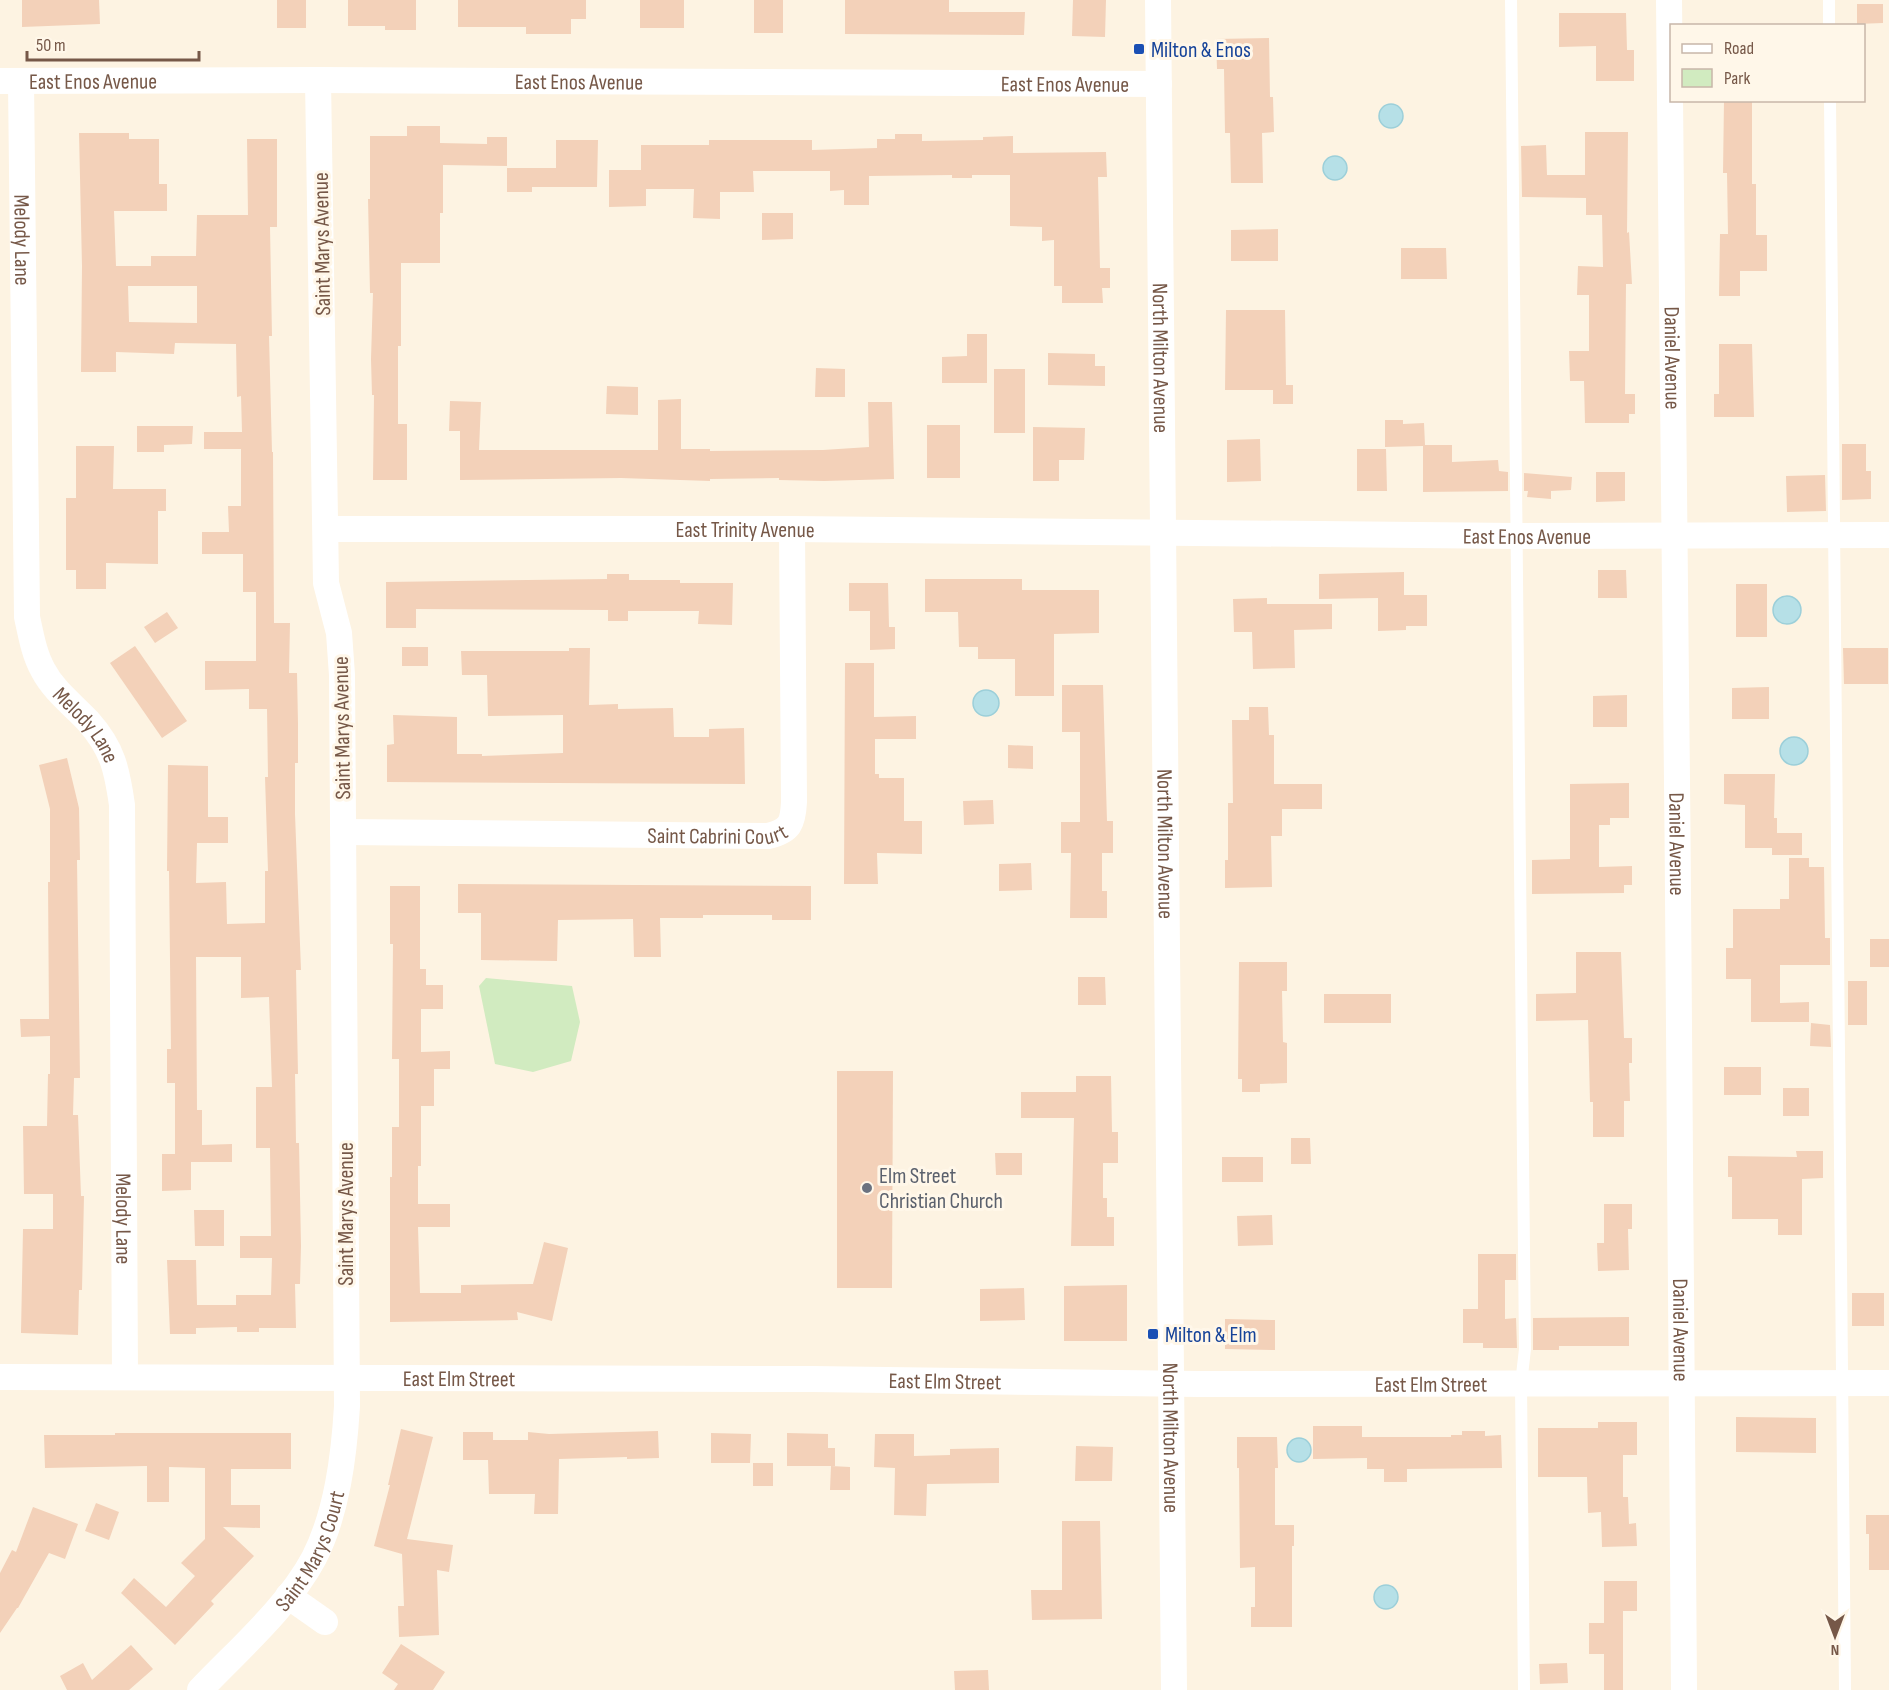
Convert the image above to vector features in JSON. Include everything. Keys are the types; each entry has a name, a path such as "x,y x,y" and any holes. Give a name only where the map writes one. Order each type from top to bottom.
{"street":[{"name":"North Milton Avenue","path":"1158,0 1174,1690"},
{"name":"Daniel Avenue","path":"1669,0 1670,89"},
{"name":"East Enos Avenue","path":"10,81 318,80 1159,84"},
{"name":"Saint Marys Avenue","path":"318,80 327,529 326,584 339,633 342,675 346,1378"},
{"name":"Melody Lane","path":"10,81 27,617 33,645 42,669 57,691 88,722 106,745 117,770 122,805 125,1377"},
{"name":"Daniel Avenue","path":"1670,102 1684,1690"},
{"name":"East Trinity Avenue","path":"327,529 792,529 1164,533"},
{"name":"Saint Cabrini Court","path":"343,832 768,836 781,833 793,821 795,802 792,529"},
{"name":"East Enos Avenue","path":"1164,533 1516,536 1889,535"},
{"name":"East Elm Street","path":"0,1377 800,1378 1171,1383 1889,1383"},
{"name":"Saint Marys Court","path":"200,1690 288,1596 314,1558 328,1520 339,1479 345,1443 346,1378"},
{"path":"288,1596 325,1622"}],"lane":[{"path":"1511,0 1525,1349 1521,1384 1524,1690"},
{"path":"1829,0 1829,24"},
{"path":"1830,102 1845,1690"}],"green space":[{"path":"486,978 572,986 580,1022 571,1061 533,1072 495,1064 479,986"}],"water":[{"path":"1391,104 1400,107 1403,116 1400,125 1391,128 1382,125 1379,116 1382,107"},
{"path":"1335,156 1344,159 1347,168 1344,177 1335,180 1326,177 1323,168 1326,159"},
{"path":"1787,596 1797,600 1801,610 1797,620 1787,624 1777,620 1773,610 1777,600"},
{"path":"986,690 995,694 999,703 995,712 986,716 977,712 973,703 977,694"},
{"path":"1794,737 1804,741 1808,751 1804,761 1794,765 1784,761 1780,751 1784,741"},
{"path":"1299,1438 1308,1441 1311,1450 1308,1459 1299,1462 1290,1459 1287,1450 1290,1441"},
{"path":"1386,1585 1395,1588 1398,1597 1395,1606 1386,1609 1377,1606 1374,1597 1377,1588"}],"building":[{"path":"22,0 99,0 100,24 22,27"},
{"path":"277,0 306,0 306,28 277,28"},
{"path":"348,0 416,0 416,30 385,30 385,26 348,26"},
{"path":"458,0 586,0 586,19 571,19 571,34 526,34 526,27 458,27"},
{"path":"640,0 684,0 684,28 640,28"},
{"path":"754,0 783,0 783,33 754,33"},
{"path":"845,0 949,0 949,12 1025,12 1024,35 845,34"},
{"path":"1073,0 1106,0 1105,37 1072,36"},
{"path":"1857,4 1883,4 1883,23 1857,24"},
{"path":"1559,13 1626,13 1627,50 1634,50 1634,81 1596,81 1596,46 1559,47"},
{"path":"1269,38 1270,97 1273,97 1274,132 1262,133 1263,183 1231,183 1230,133 1225,133 1224,69 1217,69 1216,39"},
{"path":"1724,102 1752,102 1752,184 1756,184 1756,235 1767,235 1767,271 1740,271 1740,296 1719,296 1720,234 1728,234 1727,173 1723,173"},
{"path":"407,126 440,126 440,143 487,144 487,137 507,137 507,166 443,165 440,263 401,263 398,424 407,424 407,480 373,480 374,395 372,395 371,359 373,293 370,293 368,199 370,199 370,136 407,136"},
{"path":"1585,132 1628,132 1627,233 1629,232 1632,284 1626,284 1625,394 1635,394 1635,414 1629,414 1629,423 1585,423 1584,381 1570,381 1569,351 1589,351 1589,295 1577,295 1578,266 1603,267 1602,215 1586,215 1586,198 1522,197 1521,146 1546,145 1547,175 1585,175"},
{"path":"79,133 129,133 129,139 159,139 159,184 167,184 167,211 114,211 116,266 151,266 151,256 196,256 197,215 248,215 247,139 277,139 277,227 270,227 272,336 269,336 273,452 274,623 290,623 289,673 297,673 298,724 295,814 301,970 296,970 298,1074 295,1074 301,1246 300,1284 295,1284 296,1328 259,1328 259,1332 237,1332 237,1327 196,1328 196,1334 170,1334 167,1260 196,1260 197,1305 236,1305 236,1295 271,1295 272,1258 240,1258 240,1236 271,1236 270,1148 256,1148 256,1087 272,1087 269,997 241,998 241,957 196,957 197,1110 202,1110 202,1145 232,1144 232,1162 191,1162 191,1190 162,1191 162,1154 175,1154 175,1083 167,1083 167,1049 171,1049 169,871 167,871 168,765 208,766 208,817 228,817 228,843 197,843 196,883 226,882 227,924 265,923 265,871 268,871 265,777 268,777 267,709 249,709 249,689 205,690 205,661 256,661 256,592 243,592 243,554 202,554 202,532 229,532 228,506 241,506 241,449 204,449 204,432 242,432 241,396 237,397 236,344 175,343 174,354 116,352 116,372 81,372 82,266","holes":["128,286 197,286 197,323 129,322"]},
{"path":"895,134 922,134 922,141 983,140 983,137 1013,136 1013,153 1106,152 1107,177 1098,177 1100,268 1110,268 1110,288 1102,288 1103,303 1062,303 1062,286 1054,286 1054,240 1042,241 1042,227 1010,226 1010,175 972,175 972,178 952,178 952,175 869,176 869,205 844,205 844,190 830,191 830,171 753,171 754,192 720,192 720,219 693,218 694,189 646,189 646,206 609,207 609,170 641,170 641,145 709,145 709,140 812,140 812,150 877,148 877,139 895,139"},
{"path":"556,140 598,140 597,187 532,187 532,192 507,192 507,168 556,168"},
{"path":"762,213 793,213 793,239 762,240"},
{"path":"1278,229 1278,261 1231,261 1231,230"},
{"path":"1401,248 1446,248 1447,279 1401,279"},
{"path":"1226,310 1285,310 1286,385 1293,385 1293,404 1273,404 1273,390 1225,390"},
{"path":"967,334 987,334 987,383 942,383 942,357 967,356"},
{"path":"1719,344 1752,344 1754,417 1714,417 1714,394 1719,394"},
{"path":"1048,353 1095,354 1095,366 1105,366 1105,386 1048,385"},
{"path":"816,368 845,369 845,397 815,397"},
{"path":"994,369 1025,369 1025,433 994,433"},
{"path":"607,386 638,387 638,415 606,414"},
{"path":"681,399 681,449 710,449 710,451 823,450 869,447 868,402 892,402 894,479 824,481 779,480 779,478 710,479 710,481 621,478 460,480 460,431 449,431 450,401 481,402 479,450 658,450 658,400"},
{"path":"1385,420 1403,420 1403,424 1424,423 1425,445 1452,445 1452,462 1498,460 1499,471 1508,472 1508,491 1423,492 1423,446 1385,447"},
{"path":"927,425 960,425 960,478 927,478"},
{"path":"137,426 193,426 192,444 164,445 164,452 137,452"},
{"path":"1033,427 1085,428 1084,460 1059,460 1059,481 1033,481"},
{"path":"1260,439 1261,481 1227,482 1227,440"},
{"path":"1842,444 1866,444 1866,471 1871,471 1871,499 1842,500"},
{"path":"76,446 114,446 113,489 166,489 166,511 158,511 158,564 106,563 106,589 76,589 76,570 66,570 66,498 76,498"},
{"path":"1357,449 1386,449 1387,491 1357,491"},
{"path":"1596,472 1625,472 1625,501 1596,502"},
{"path":"1524,473 1572,477 1571,490 1551,491 1551,499 1527,497 1528,491 1524,491"},
{"path":"1825,475 1826,511 1787,512 1786,476"},
{"path":"1598,570 1626,570 1627,598 1598,598"},
{"path":"1404,572 1404,595 1427,595 1427,626 1406,626 1406,630 1378,631 1378,598 1319,599 1319,574"},
{"path":"607,574 629,574 629,580 733,583 732,625 698,624 699,611 628,611 628,621 608,621 608,610 416,609 416,628 386,628 386,582 607,579"},
{"path":"925,579 1022,579 1022,590 1099,590 1099,633 1054,634 1054,696 1015,696 1015,659 978,659 978,647 959,647 958,612 925,612"},
{"path":"849,583 888,583 889,627 895,627 895,649 870,650 870,611 849,611"},
{"path":"1736,584 1767,584 1767,637 1736,637"},
{"path":"1267,598 1267,604 1332,604 1332,629 1294,630 1295,668 1253,669 1252,632 1234,632 1233,599"},
{"path":"167,612 178,628 155,643 144,627"},
{"path":"135,646 187,721 162,738 110,663"},
{"path":"402,647 428,647 428,666 402,666"},
{"path":"569,648 590,648 589,705 618,704 618,709 673,708 674,737 709,737 709,729 744,728 745,784 387,782 387,745 394,744 393,715 457,717 457,754 482,754 482,756 563,753 563,715 488,716 487,675 462,675 461,651 569,651"},
{"path":"1843,648 1888,648 1888,684 1844,684"},
{"path":"845,663 874,663 874,717 916,716 916,739 875,739 875,774 879,774 879,778 904,778 904,821 922,821 922,854 877,853 878,884 844,884"},
{"path":"1062,685 1103,685 1107,821 1113,821 1113,853 1102,853 1102,891 1107,891 1107,918 1070,918 1071,853 1061,853 1061,822 1080,822 1080,732 1062,732"},
{"path":"1769,687 1769,719 1732,719 1732,688"},
{"path":"1627,695 1627,727 1593,727 1593,696"},
{"path":"1249,707 1268,707 1269,735 1274,735 1274,784 1322,784 1322,809 1282,809 1282,836 1271,836 1272,887 1225,888 1225,860 1228,860 1228,803 1233,803 1232,720 1249,720"},
{"path":"1008,745 1033,746 1033,769 1008,768"},
{"path":"67,758 79,808 80,860 77,860 80,1078 74,1078 73,1115 78,1115 81,1196 84,1196 82,1290 79,1290 78,1335 21,1333 23,1229 53,1229 53,1194 24,1194 23,1126 47,1126 48,1074 50,1074 50,1036 21,1037 20,1019 49,1019 50,809 39,765"},
{"path":"1724,774 1775,774 1774,818 1777,818 1777,833 1802,833 1802,855 1772,855 1772,848 1745,848 1745,805 1724,804"},
{"path":"1629,783 1629,818 1610,818 1610,825 1599,825 1599,867 1632,866 1632,885 1624,885 1624,893 1532,894 1532,860 1570,859 1570,784"},
{"path":"993,800 994,824 964,825 963,801"},
{"path":"1789,858 1809,858 1809,867 1824,867 1825,938 1830,938 1830,965 1780,965 1780,1003 1809,1002 1809,1022 1751,1022 1751,979 1726,979 1726,948 1733,948 1733,909 1780,909 1780,899 1789,899"},
{"path":"1031,863 1032,890 999,891 999,864"},
{"path":"458,884 811,886 811,920 772,920 772,915 703,915 703,918 660,918 661,957 634,957 633,919 558,920 557,961 481,960 481,913 458,913"},
{"path":"390,886 420,886 420,969 426,969 426,985 443,985 443,1009 421,1009 421,1052 450,1051 450,1069 434,1069 434,1106 421,1106 421,1166 418,1166 418,1204 450,1204 450,1227 418,1227 420,1293 461,1293 461,1285 533,1284 544,1242 568,1248 552,1321 517,1312 518,1320 390,1322 390,1177 392,1177 392,1127 399,1127 399,1059 392,1059 393,944 390,944"},
{"path":"1870,939 1889,939 1889,967 1870,967"},
{"path":"1576,952 1621,952 1624,1038 1632,1038 1632,1063 1629,1063 1630,1101 1624,1101 1624,1137 1593,1137 1588,1020 1536,1021 1536,994 1576,993"},
{"path":"1239,962 1287,962 1287,991 1282,991 1283,1042 1287,1043 1287,1083 1260,1084 1260,1092 1242,1092 1242,1079 1238,1079"},
{"path":"1078,977 1105,977 1106,1005 1078,1005"},
{"path":"1848,981 1867,981 1867,1025 1848,1025"},
{"path":"1324,994 1391,994 1391,1023 1324,1023"},
{"path":"1811,1023 1830,1025 1831,1047 1810,1046"},
{"path":"1724,1067 1761,1067 1761,1095 1724,1095"},
{"path":"837,1071 893,1071 892,1288 837,1288"},
{"path":"1076,1076 1111,1076 1112,1132 1118,1132 1118,1163 1103,1163 1103,1198 1107,1198 1107,1217 1114,1217 1114,1246 1071,1246 1074,1118 1021,1118 1021,1092 1076,1092"},
{"path":"1783,1088 1809,1088 1809,1116 1783,1116"},
{"path":"1291,1138 1310,1138 1311,1164 1291,1164"},
{"path":"1796,1151 1823,1151 1823,1178 1802,1179 1802,1235 1778,1235 1778,1219 1732,1219 1732,1177 1728,1177 1728,1156 1797,1157"},
{"path":"995,1153 1022,1153 1022,1175 996,1175"},
{"path":"1222,1157 1263,1157 1263,1182 1222,1182"},
{"path":"1604,1204 1632,1204 1632,1229 1628,1229 1629,1270 1598,1271 1597,1243 1604,1243"},
{"path":"194,1210 224,1210 224,1246 195,1246"},
{"path":"1272,1215 1273,1245 1238,1246 1237,1216"},
{"path":"1478,1254 1516,1254 1516,1280 1505,1280 1505,1319 1516,1318 1517,1348 1483,1348 1483,1343 1463,1343 1463,1309 1478,1309"},
{"path":"1127,1285 1127,1341 1064,1341 1064,1286"},
{"path":"1024,1288 1025,1320 980,1321 980,1289"},
{"path":"1852,1293 1884,1293 1884,1326 1852,1326"},
{"path":"1629,1317 1629,1346 1559,1346 1559,1350 1533,1350 1533,1318"},
{"path":"1225,1319 1275,1320 1275,1350 1225,1349"},
{"path":"1736,1417 1816,1418 1816,1453 1736,1452"},
{"path":"1598,1422 1637,1422 1637,1455 1623,1455 1623,1497 1628,1497 1629,1524 1636,1523 1637,1546 1602,1547 1601,1512 1588,1513 1587,1477 1538,1477 1538,1428 1598,1428"},
{"path":"1313,1426 1362,1426 1362,1437 1451,1437 1451,1435 1462,1435 1462,1431 1485,1431 1485,1436 1501,1435 1502,1468 1407,1469 1407,1482 1384,1482 1384,1469 1367,1469 1367,1458 1313,1459"},
{"path":"401,1429 433,1437 407,1539 453,1545 449,1572 437,1570 439,1635 399,1637 398,1606 404,1606 402,1554 374,1546 390,1485 388,1485"},
{"path":"658,1431 659,1458 559,1459 558,1514 534,1514 535,1494 489,1494 488,1460 463,1460 463,1432 493,1432 493,1440 528,1440 528,1432 549,1434"},
{"path":"115,1433 291,1433 291,1469 231,1469 231,1505 260,1505 260,1528 223,1527 254,1556 211,1601 214,1604 175,1645 121,1593 134,1578 166,1607 195,1576 181,1563 205,1539 205,1468 169,1467 169,1502 147,1502 147,1466 45,1468 44,1435 115,1435"},
{"path":"711,1433 751,1434 750,1463 711,1463"},
{"path":"787,1433 828,1434 828,1448 835,1448 835,1466 787,1466"},
{"path":"875,1434 914,1434 914,1456 950,1455 950,1449 999,1448 999,1483 927,1484 926,1516 894,1515 895,1468 874,1467"},
{"path":"1237,1437 1277,1437 1275,1525 1294,1525 1292,1627 1251,1627 1251,1607 1255,1607 1255,1567 1240,1568"},
{"path":"1076,1446 1113,1447 1112,1481 1075,1481"},
{"path":"753,1463 773,1463 773,1486 753,1486"},
{"path":"831,1466 850,1467 850,1490 830,1490"},
{"path":"96,1503 119,1512 109,1540 85,1531"},
{"path":"33,1507 78,1524 65,1559 49,1553 18,1608 0,1633 0,1573 12,1550 16,1552"},
{"path":"1866,1515 1889,1515 1889,1570 1869,1570 1869,1534 1866,1534"},
{"path":"1062,1521 1100,1521 1102,1619 1032,1620 1031,1590 1062,1590"},
{"path":"1604,1581 1637,1581 1637,1611 1623,1611 1623,1690 1604,1690 1604,1654 1589,1654 1589,1623 1604,1623"},
{"path":"401,1644 445,1672 433,1690 394,1690 398,1684 382,1673"},
{"path":"131,1645 153,1669 129,1690 67,1690 60,1676 83,1663 92,1680"},
{"path":"1567,1663 1568,1683 1540,1684 1539,1664"},
{"path":"988,1670 989,1690 955,1690 954,1671"}],"place":[{"name":"Milton & Enos","path":"1139,49"},
{"name":"Elm Street Christian Church","path":"867,1188"},
{"name":"Milton & Elm","path":"1153,1334"}]}
